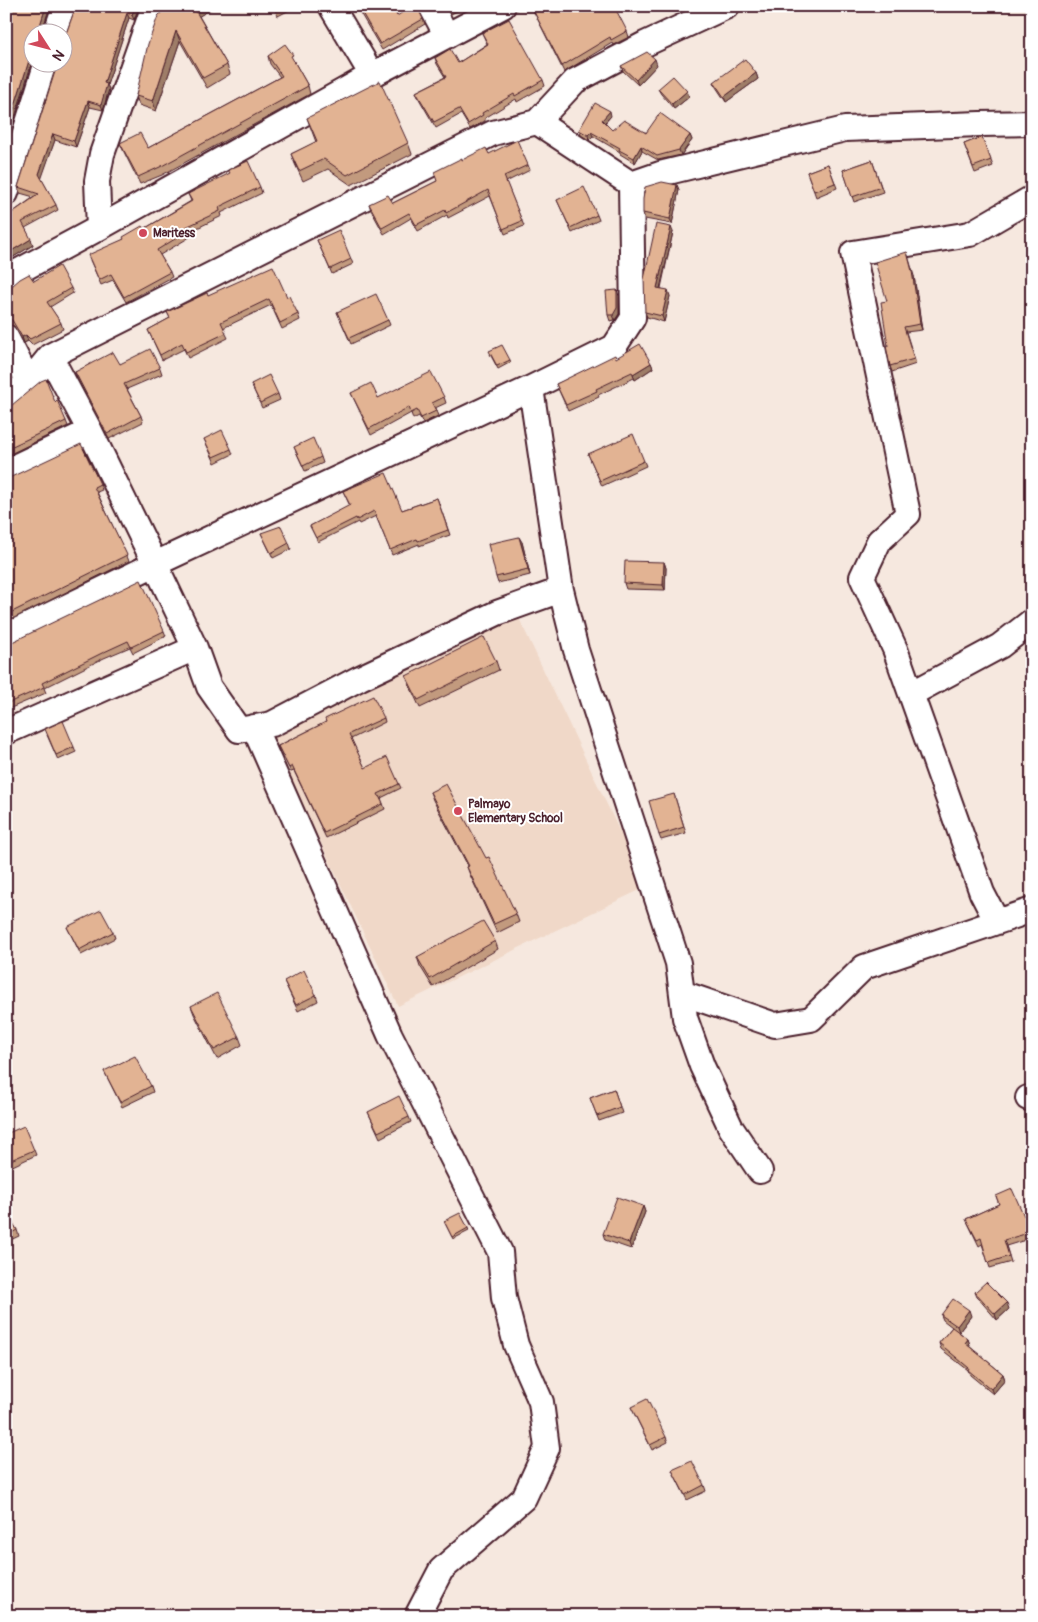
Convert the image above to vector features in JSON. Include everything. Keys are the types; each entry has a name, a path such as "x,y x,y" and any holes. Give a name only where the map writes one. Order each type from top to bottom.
{"street":[{"path":"59,22 65,6"},
{"path":"100,228 97,182 102,154 154,6"},
{"path":"332,6 372,75"},
{"path":"431,6 447,36"},
{"path":"6,278 100,228 372,75 503,6"},
{"path":"6,400 29,382 50,356 493,133 538,122 575,81 645,44 727,6"},
{"path":"6,193 44,72"},
{"path":"538,122 631,184"},
{"path":"631,184 660,174 845,129 1032,123"},
{"path":"6,636 614,347 633,318 631,184"},
{"path":"997,922 982,893 895,649 862,577 879,541 908,514 853,253 970,234 1032,198"},
{"path":"6,336 29,382"},
{"path":"50,356 90,431 155,564 195,648 209,687 239,730 272,724 360,678 497,613 561,590"},
{"path":"531,388 561,590 576,650 678,963 685,1018 702,1066 731,1128 760,1171"},
{"path":"6,470 90,431"},
{"path":"911,694 1000,646 1032,620"},
{"path":"6,732 195,648"},
{"path":"254,727 390,1035 500,1252 504,1298 516,1345 541,1402 547,1448 524,1498 441,1570 417,1616"},
{"path":"682,993 775,1025 811,1019 864,967 1032,910"}],"shaded area":[{"name":"Palmayo Elementary School","path":"518,616 646,887 398,1006 270,735"}],"building":[{"path":"6,6 46,6 41,22 22,22 22,72 25,72 6,134"},
{"path":"76,6 135,6 132,15 127,13 104,83 107,84 101,105 88,101 74,141 53,134 39,174 56,205 22,222 31,239 8,253 6,250 6,217 39,194 18,187 55,72 72,72 72,22 70,22"},
{"path":"168,6 196,6 194,8 227,65 203,78 176,31 153,101 136,96 148,44 158,16"},
{"path":"273,6 284,6 276,11"},
{"path":"358,6 392,6 397,16 412,6 417,6 423,19 380,44"},
{"path":"531,6 614,6 627,31 611,40 610,37 562,66"},
{"path":"509,19 543,80 515,96 514,94 482,113 483,115 468,124 459,109 434,122 416,92 446,77 435,58 450,49 458,63 488,44 482,33"},
{"path":"285,44 293,55 291,56 308,86 160,167 138,177 120,143 140,133 148,148 282,76 268,56"},
{"path":"647,52 655,59 636,80 621,66"},
{"path":"745,59 756,73 724,97 714,82"},
{"path":"673,76 687,91 672,104 658,89"},
{"path":"380,81 408,143 347,175 324,159 299,171 291,154 317,141 307,118"},
{"path":"595,103 610,111 602,120 612,130 624,120 646,133 660,113 690,135 679,150 657,156 641,146 634,158 591,132 588,135 579,130"},
{"path":"982,137 991,160 973,167 964,144"},
{"path":"517,140 528,165 504,176 522,221 503,229 488,190 446,213 445,210 416,225 409,213 382,228 369,204 388,195 393,203 437,181 434,172 486,148 489,154"},
{"path":"872,160 881,187 852,197 843,170"},
{"path":"248,161 260,187 219,207 220,211 186,227 188,231 157,250 170,272 124,297 111,274 99,280 88,255 124,239 123,237 142,226 144,229 192,201 188,194 230,173 228,170"},
{"path":"828,164 835,183 814,191 807,172"},
{"path":"662,182 677,185 670,219 643,213 645,187"},
{"path":"584,187 597,215 570,228 557,200"},
{"path":"656,224 671,227 657,288 668,290 662,316 645,312 644,279"},
{"path":"339,230 351,259 330,269 317,240"},
{"path":"907,252 912,271 920,324 904,327 914,359 890,366 881,302 887,301 875,262"},
{"path":"59,266 71,288 47,302 61,323 30,339 26,335 22,337 12,320 6,318 6,291 29,274 34,281"},
{"path":"273,266 287,297 289,296 298,314 280,323 269,299 221,322 226,333 186,352 182,343 160,355 148,330 170,318 167,312 207,293 208,295"},
{"path":"617,290 617,308 613,315 608,315 606,291"},
{"path":"376,294 388,320 349,338 337,312"},
{"path":"640,344 651,363 633,374 632,372 566,405 556,384 615,355 616,358"},
{"path":"502,345 510,360 497,366 489,351"},
{"path":"150,349 160,368 124,384 141,416 107,434 75,372 113,352 120,364"},
{"path":"431,372 444,397 432,403 436,411 421,418 417,410 411,413 409,407 369,429 351,393 371,383 378,398"},
{"path":"269,375 278,394 260,403 251,384"},
{"path":"46,379 55,402 57,400 66,421 6,449 6,408"},
{"path":"222,430 231,449 213,457 204,439"},
{"path":"633,434 644,461 600,481 588,454"},
{"path":"313,438 321,457 303,466 294,447"},
{"path":"81,444 100,484 94,487 127,555 6,615 6,478"},
{"path":"386,473 402,510 437,498 448,530 418,541 417,539 390,550 374,511 316,538 310,526 350,505 343,491"},
{"path":"281,526 289,543 271,553 261,533"},
{"path":"519,537 528,569 496,577 488,544"},
{"path":"625,561 664,562 663,585 624,583"},
{"path":"141,580 164,631 131,647 128,641 102,653 42,683 44,687 6,704 6,643 10,643"},
{"path":"484,637 496,661 418,700 406,676"},
{"path":"373,696 384,718 349,734 365,768 387,757 399,784 378,794 383,804 324,833 292,766 289,768 278,746 326,722 325,719"},
{"path":"63,721 74,747 56,755 45,729"},
{"path":"446,784 486,858 489,857 516,914 494,924 467,867 469,866 430,792"},
{"path":"674,794 684,827 659,835 649,801"},
{"path":"101,910 113,932 79,950 67,927"},
{"path":"483,921 495,941 430,979 417,957"},
{"path":"304,970 316,995 296,1005 284,981"},
{"path":"217,993 239,1037 214,1050 191,1006"},
{"path":"135,1056 151,1086 120,1102 104,1071"},
{"path":"614,1089 620,1107 597,1116 590,1098"},
{"path":"399,1096 409,1117 378,1132 368,1112"},
{"path":"24,1126 34,1150 6,1162 6,1134"},
{"path":"1012,1189 1024,1216 1027,1215 1032,1232 1004,1240 1009,1256 988,1263 981,1238 977,1240 966,1219 999,1204 996,1196"},
{"path":"617,1197 643,1206 629,1243 603,1234"},
{"path":"6,1211 17,1230 6,1236"},
{"path":"460,1213 468,1228 452,1237 444,1221"},
{"path":"986,1282 1007,1303 995,1314 975,1292"},
{"path":"953,1299 969,1310 957,1326 941,1315"},
{"path":"952,1327 968,1339 965,1343 1003,1374 991,1389 939,1343"},
{"path":"647,1399 666,1437 650,1445 631,1407"},
{"path":"692,1461 704,1485 685,1495 672,1470"}],"place":[{"name":"Maritess","path":"143,233"},
{"name":"Palmayo Elementary School","path":"458,811"}]}
